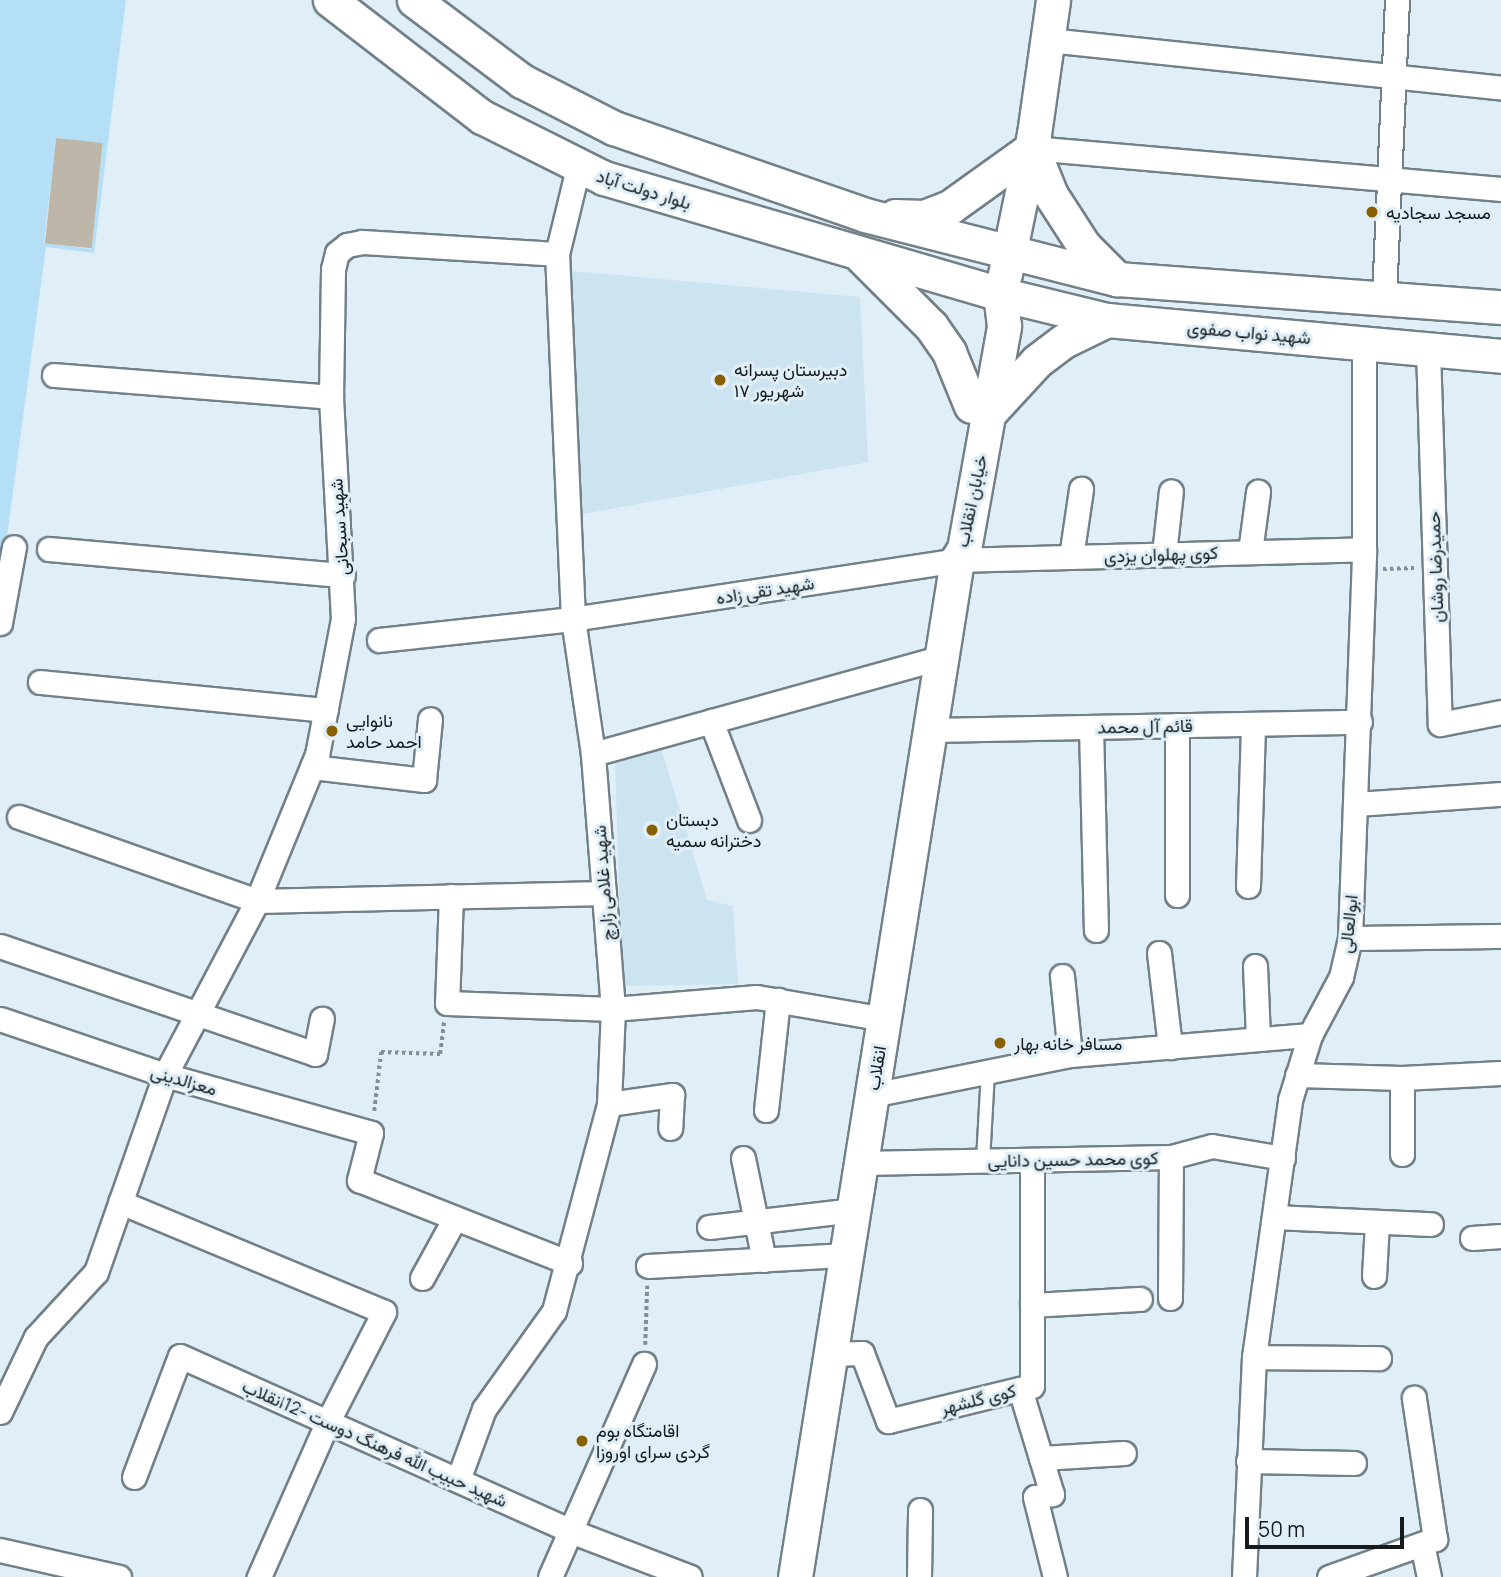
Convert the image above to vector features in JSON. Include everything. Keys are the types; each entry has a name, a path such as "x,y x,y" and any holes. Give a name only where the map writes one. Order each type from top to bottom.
{"main road":[{"name":"بلوار دولت آباد","path":"330,0 482,117 591,173 1000,294"},
{"path":"414,0 522,81 614,128 864,215 1117,279 1501,307"},
{"name":"خیابان انقلاب","path":"957,560 964,549 980,410 1004,326 1000,294 1032,148 1053,0"},
{"path":"591,173 616,176 627,163 626,145 614,128"},
{"path":"864,215 924,217 950,207 1032,148 1051,195 1071,225 1117,279"},
{"path":"858,253 931,326 949,352 980,410 1064,341 1107,320"},
{"name":"شهید نواب صفوی","path":"1000,294 1107,320 1501,356"},
{"name":"انقلاب","path":"795,1577 957,560"}],"street":[{"path":"1384,297 1397,0"},
{"path":"1048,40 1501,89"},
{"path":"1032,148 1501,190"},
{"path":"557,254 591,173"},
{"name":"شهید سبحانی","path":"0,1412 36,1337 96,1272 165,1075 257,901 312,767 343,619 343,575 331,397 333,269 337,253 347,245 362,242 557,254"},
{"name":"شهید غلامی زارچ","path":"458,1480 484,1409 554,1311 570,1263 609,1104 613,1009 593,754 573,619 557,254"},
{"name":"ابوالعالی","path":"1244,1577 1254,1357 1283,1158 1297,1075 1310,1035 1340,976 1350,938 1364,559 1364,342"},
{"name":"حمیدرضا روشان","path":"1428,349 1440,724 1501,712"},
{"path":"54,375 331,397"},
{"path":"1071,557 1081,489"},
{"path":"1164,554 1171,491"},
{"path":"1250,552 1258,492"},
{"path":"0,623 14,547"},
{"path":"49,550 343,575"},
{"name":"کوی پهلوان یزدی","path":"957,560 1250,552 1364,559"},
{"name":"شهید تقی زاده","path":"379,640 573,619 957,560"},
{"path":"593,754 942,657"},
{"path":"40,682 326,710"},
{"path":"312,767 424,780 430,719"},
{"path":"711,721 749,820"},
{"name":"قائم آل محمد","path":"930,730 1360,722"},
{"path":"1248,886 1252,724"},
{"path":"1177,725 1177,895"},
{"path":"1091,727 1096,930"},
{"path":"1357,804 1501,794"},
{"path":"19,817 257,901 604,893"},
{"path":"451,896 447,1003 613,1009 757,997 884,1018"},
{"path":"1350,938 1501,936"},
{"path":"0,946 315,1054 322,1019"},
{"path":"1159,953 1170,1047"},
{"path":"1255,966 1258,1038"},
{"path":"1062,976 1070,1055"},
{"path":"766,1110 778,1000"},
{"name":"معزالدینی","path":"0,1019 165,1075 371,1133"},
{"path":"872,1095 1070,1055 1310,1035"},
{"path":"1297,1075 1402,1078 1501,1073 1501,1090"},
{"path":"1402,1078 1402,1154"},
{"path":"609,1104 672,1095 670,1128"},
{"path":"371,1133 359,1180 570,1263"},
{"name":"کوی محمد حسین دانایی","path":"861,1163 1171,1157 1212,1146 1283,1158"},
{"path":"1170,1298 1171,1157"},
{"path":"743,1158 764,1260"},
{"name":"کوی گلشهر","path":"831,1354 862,1353 888,1421 1032,1386 1031,1161"},
{"path":"120,1202 384,1312 328,1421 259,1577"},
{"path":"709,1227 854,1210"},
{"path":"1274,1217 1431,1224"},
{"path":"422,1278 456,1218"},
{"path":"1374,1276 1377,1222"},
{"path":"1472,1238 1501,1236"},
{"path":"648,1266 846,1255"},
{"path":"1032,1305 1140,1299"},
{"name":"شهید حبیب الله فرهنگ دوست -12انقلاب","path":"134,1476 180,1356 573,1532 637,1568 690,1577"},
{"path":"1254,1357 1379,1358"},
{"path":"550,1577 573,1532 644,1364"},
{"path":"1020,1389 1052,1494 1035,1497 1055,1577"},
{"path":"1329,1577 1435,1539 1414,1398"},
{"path":"1041,1458 1124,1453"},
{"path":"1248,1461 1354,1463"},
{"path":"919,1577 920,1510"},
{"path":"1422,1544 1429,1577"},
{"path":"0,1550 119,1577"}],"lane":[{"path":"983,1161 988,1072"}],"path":[{"path":"1364,559 1435,568"},
{"path":"371,1133 381,1052 440,1054 447,1003"},
{"path":"644,1364 648,1266"}],"shaded area":[{"path":"0,0 126,0 94,253 46,247 0,588","holes":["56,138 103,144 91,249 44,243"]},
{"name":"دبیرستان پسرانه ۱۷ شهریور","path":"571,271 860,297 868,462 583,514"},
{"name":"دبستان دخترانه سمیه","path":"661,748 707,900 733,906 738,984 622,986 615,759"}],"building":[{"path":"56,138 103,143 92,248 45,243"}],"place":[{"name":"مسجد سجادیه","path":"1372,212"},
{"name":"دبیرستان پسرانه ۱۷ شهریور","path":"720,380"},
{"name":"نانوایی احمد حامد","path":"332,731"},
{"name":"دبستان دخترانه سمیه","path":"652,830"},
{"name":"مسافر خانه بهار","path":"1000,1043"},
{"name":"اقامتگاه بوم گردی سرای اوروزا","path":"582,1441"}]}
